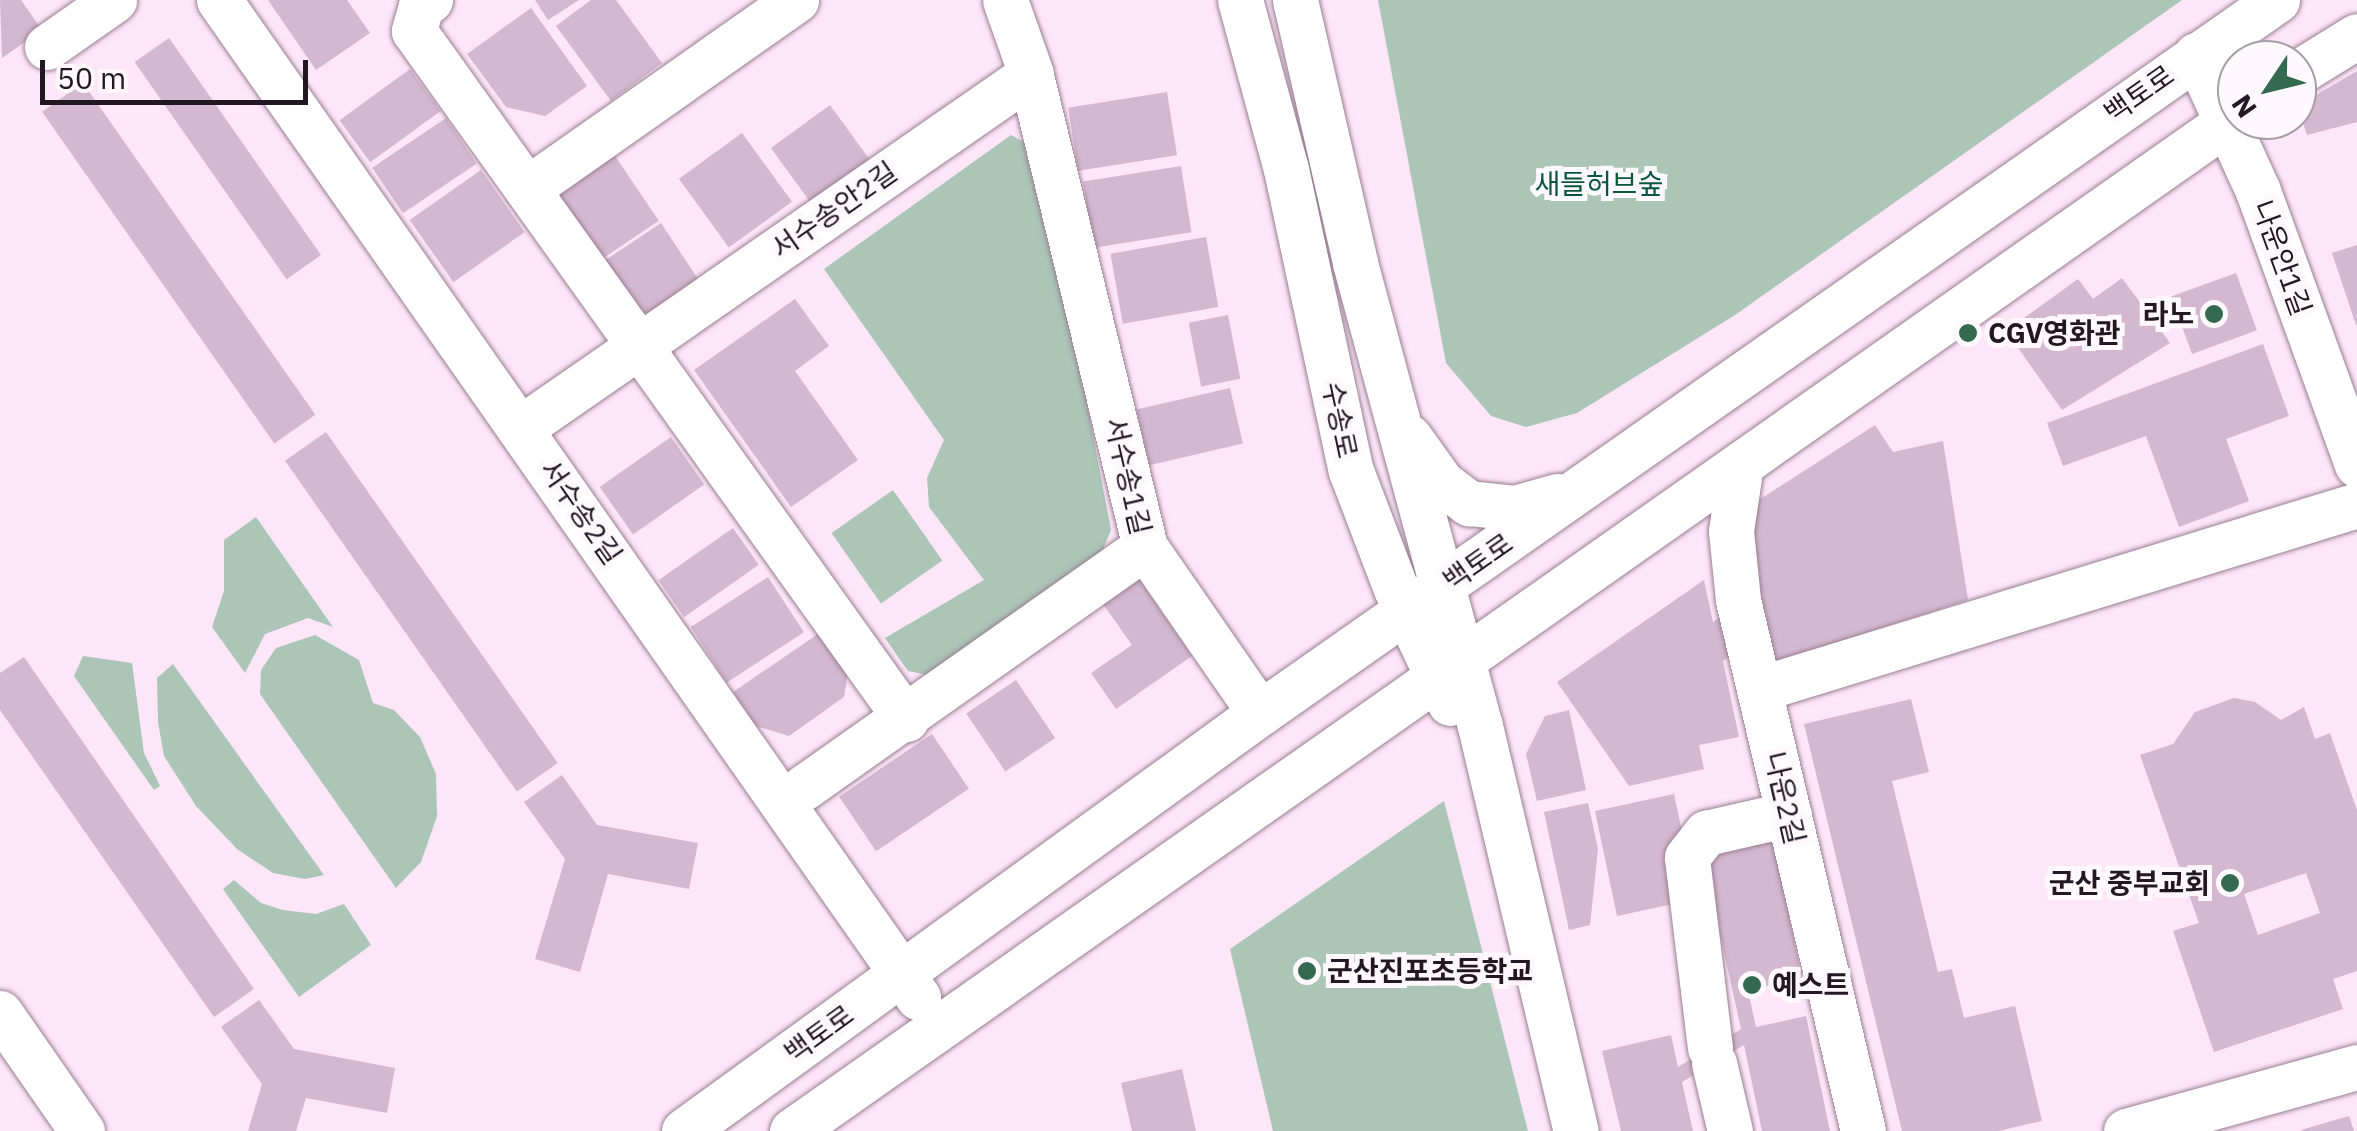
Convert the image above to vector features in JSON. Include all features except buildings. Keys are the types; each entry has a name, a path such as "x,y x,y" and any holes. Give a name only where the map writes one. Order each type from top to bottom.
{"street":[{"path":"47,47 114,0"},
{"name":"서수송2길","path":"218,0 522,427 940,1027"},
{"path":"430,0 414,31 906,719"},
{"path":"528,189 796,0"},
{"name":"서수송1길","path":"804,788 1145,547 1031,74 1005,0"},
{"name":"수송로","path":"1240,0 1286,170 1350,470 1424,599 1502,818 1576,1131"},
{"name":"수송로","path":"1296,0 1386,381 1424,599"},
{"name":"백토로","path":"684,1131 1260,713 2277,0"},
{"path":"2317,61 2357,36"},
{"name":"나운안1길","path":"2196,55 2217,92"},
{"name":"서수송안2길","path":"522,427 1031,74"},
{"path":"792,1131 2217,129"},
{"name":"나운안1길","path":"2240,140 2357,466"},
{"path":"1386,381 1412,444 1442,483 1468,504 1516,508 1587,486"},
{"name":"나운2길","path":"1741,464 1731,531 1759,689 1863,1131"},
{"path":"1759,689 2357,505"},
{"path":"1145,547 1260,713"},
{"path":"1730,1131 1712,1055 1687,857 1706,833 1789,814"},
{"path":"0,1013 82,1131"},
{"path":"2126,1131 2357,1067"}],"green space":[{"name":"새들허브숲","path":"1378,0 2182,0 1735,315 1577,413 1526,427 1491,416 1446,363"},
{"path":"1011,135 1039,150 1111,530 1101,554 932,676 908,671 885,638 984,580 929,507 927,478 944,440 824,269"},
{"path":"893,490 942,560 881,603 832,533"},
{"path":"256,517 333,627 308,618 265,634 245,673 212,627 224,591 224,540"},
{"path":"315,635 359,660 373,703 394,710 420,737 436,774 437,816 421,862 396,888 260,694 261,670 276,648"},
{"path":"83,656 132,663 144,753 160,786 154,790 74,676"},
{"path":"173,664 324,875 305,879 273,873 237,849 196,806 164,756 158,722 157,678"},
{"path":"1444,801 1528,1131 1273,1131 1230,949"},
{"path":"234,880 261,903 283,910 316,914 344,904 371,945 299,997 223,889"}],"place":[{"name":"라노","path":"2214,314"},
{"name":"CGV영화관","path":"1968,333"},
{"name":"군산 중부교회","path":"2230,883"},
{"name":"군산진포초등학교","path":"1307,971"},
{"name":"예스트","path":"1752,985"}]}
